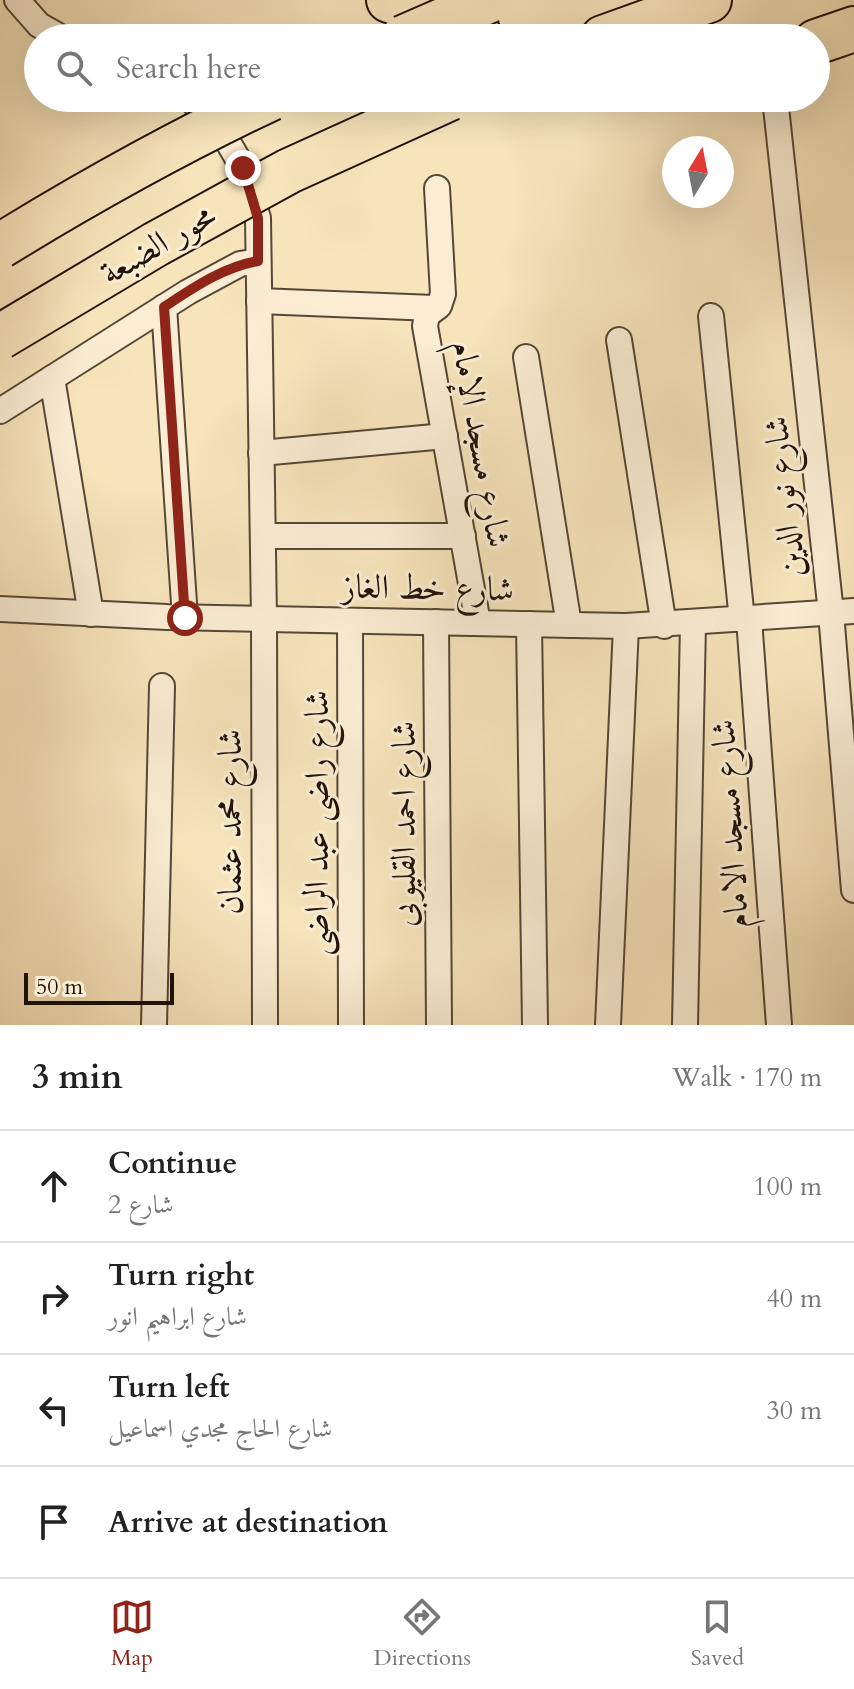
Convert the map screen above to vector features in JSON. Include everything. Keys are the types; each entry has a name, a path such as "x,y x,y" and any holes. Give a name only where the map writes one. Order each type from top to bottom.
{"highway":[{"path":"389,0 449,24"},
{"path":"435,24 490,0"},
{"path":"642,24 709,0"},
{"path":"830,37 854,29"},
{"path":"0,246 86,194 194,134 241,112"},
{"name":"محور الضبعة","path":"0,337 156,244 289,171 419,112"}],"street":[{"path":"17,0 38,24"},
{"name":"شارع محمد عثمان","path":"202,112 228,142 243,168 258,218 264,619 265,1025"},
{"name":"شارع نور الدين","path":"777,112 843,612 854,890"},
{"name":"شارع مسجد الإمام","path":"437,188 443,294 441,302 427,315 425,326 478,623"},
{"path":"0,411 229,269 258,261"},
{"path":"259,301 434,308"},
{"path":"164,307 185,618"},
{"name":"شارع مسجد الامام","path":"711,316 746,619 779,1025"},
{"path":"619,340 664,626"},
{"path":"526,357 569,625"},
{"path":"52,378 91,614"},
{"path":"261,453 445,436"},
{"path":"263,536 463,536"},
{"name":"شارع خط الغاز","path":"0,609 185,618 626,626 664,626 843,612"},
{"name":"شارع راضى عبد الراضى","path":"350,621 351,1025"},
{"name":"شارع احمد القليوبى","path":"436,622 439,1025"},
{"path":"685,1025 693,623"},
{"path":"529,624 535,1025"},
{"path":"608,1025 626,626"},
{"path":"154,1025 162,686"}],"route":[{"path":"185,618 164,307 240,264 258,261 258,218 243,168"}]}
